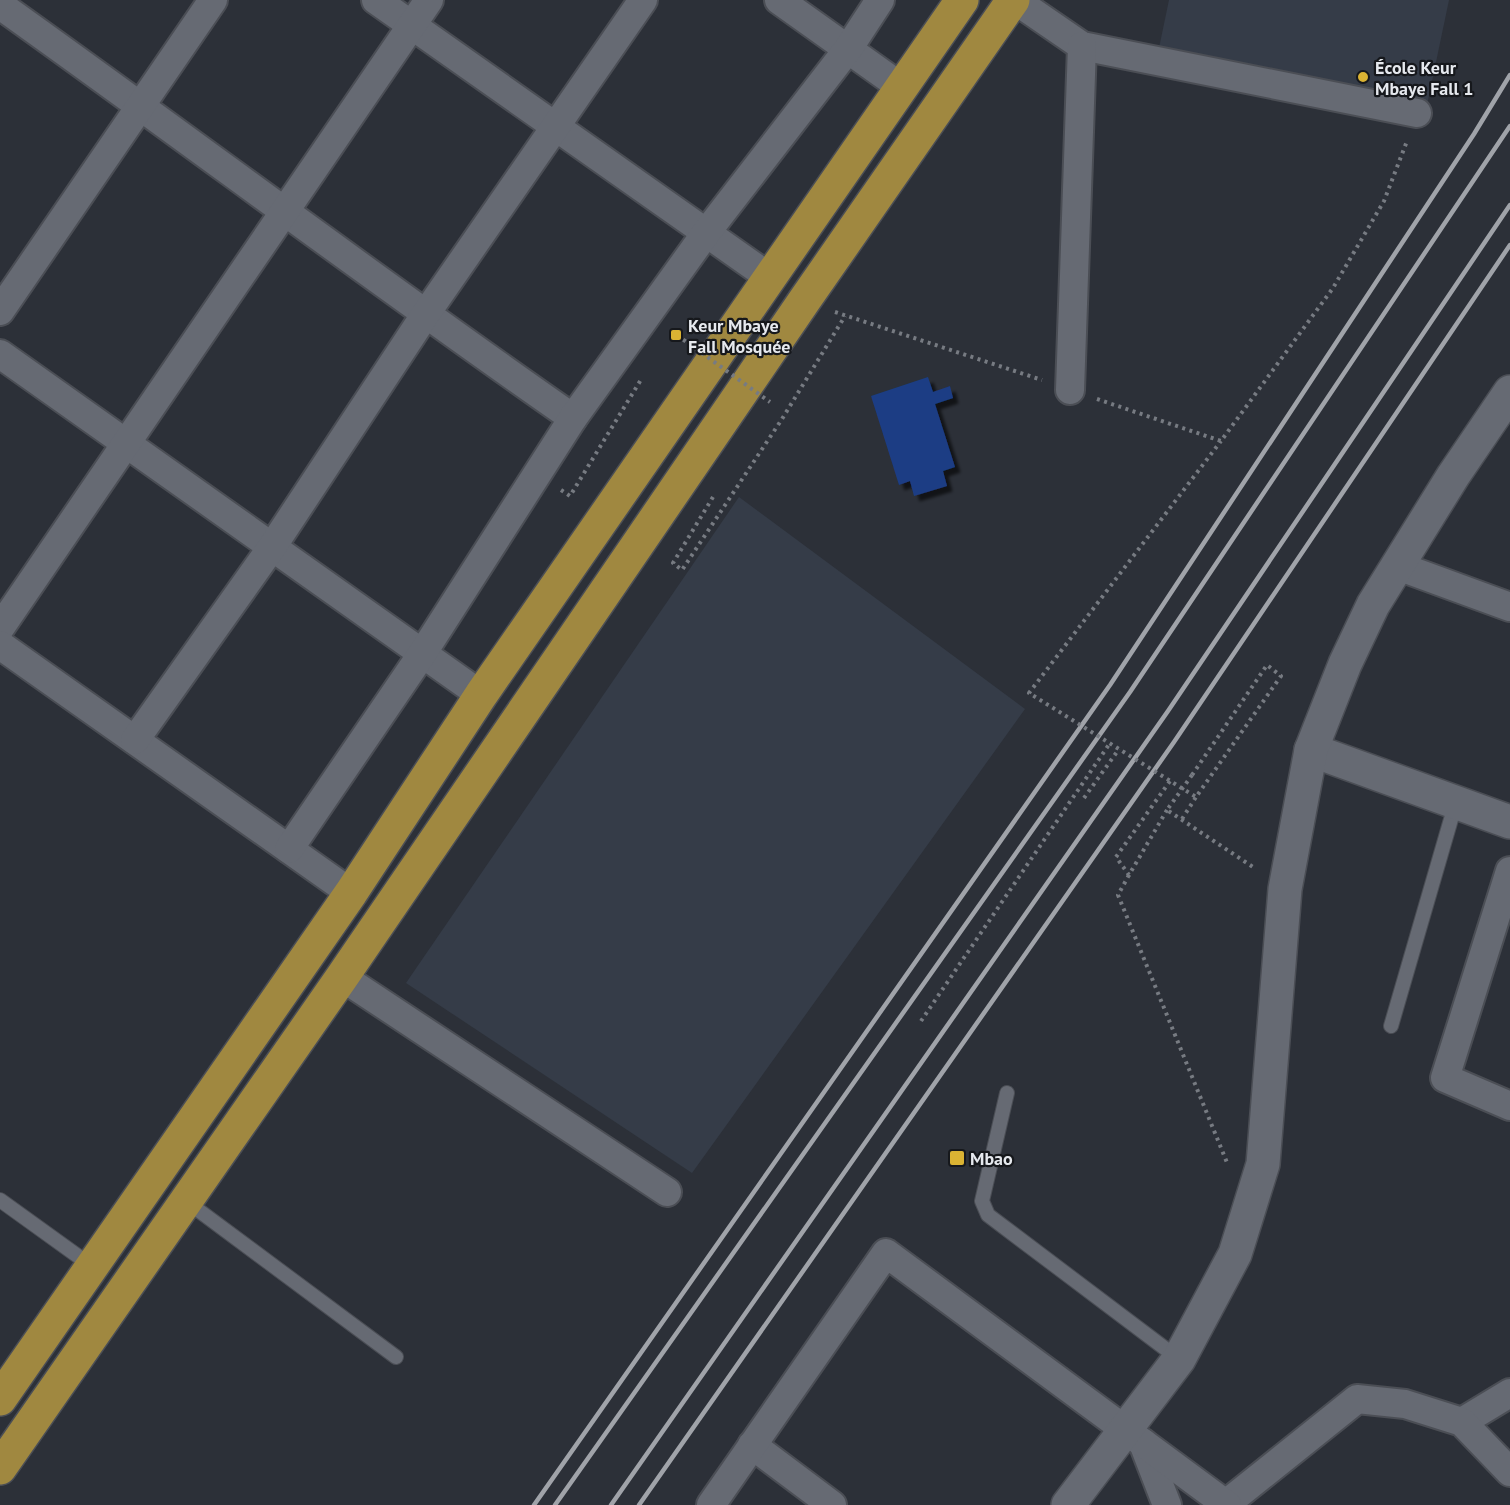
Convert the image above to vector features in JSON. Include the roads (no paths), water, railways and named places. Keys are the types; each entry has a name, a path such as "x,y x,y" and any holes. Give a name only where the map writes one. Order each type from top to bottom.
{"highway":[{"path":"0,1399 351,892 481,696 769,277 962,0"},
{"path":"0,1468 342,977 804,301 1014,0"}],"street":[{"path":"0,311 213,0"},
{"path":"376,0 769,277"},
{"path":"0,628 429,0"},
{"path":"135,740 272,547 425,315 643,0"},
{"path":"779,0 901,87"},
{"path":"289,849 422,654 573,418 706,233 848,49 880,0"},
{"path":"1014,0 1082,46 1418,113"},
{"path":"0,5 425,315 573,418"},
{"path":"1070,390 1082,46"},
{"path":"0,354 481,696"},
{"path":"1068,1505 1135,1437 1235,1254 1263,1164 1285,889 1311,750 1345,664 1373,605 1453,476 1510,392"},
{"path":"1398,566 1510,607"},
{"path":"0,645 351,892"},
{"path":"1311,750 1510,822"},
{"path":"1510,871 1505,908 1445,1078 1510,1106"},
{"path":"342,977 667,1192"},
{"path":"711,1505 886,1253 1226,1504 1357,1399 1405,1404 1462,1422 1510,1472"},
{"path":"1462,1422 1510,1393"},
{"path":"1135,1437 1167,1505"},
{"path":"752,1445 832,1505"}],"lane":[{"path":"1391,1026 1456,802"},
{"path":"1007,1093 982,1201 988,1215 1179,1359"},
{"path":"0,1200 93,1267"},
{"path":"186,1201 396,1357"}],"railway":[{"path":"534,1505 1110,685 1474,134 1510,75"},
{"path":"555,1505 1130,692 1510,126"},
{"path":"611,1505 1168,711 1510,205"},
{"path":"639,1505 1174,742 1510,245"}],"place":[{"name":"École Keur Mbaye Fall 1","path":"1363,77"},
{"name":"Keur Mbaye Fall Mosquée","path":"676,335"},
{"name":"Mbao","path":"957,1158"}]}
